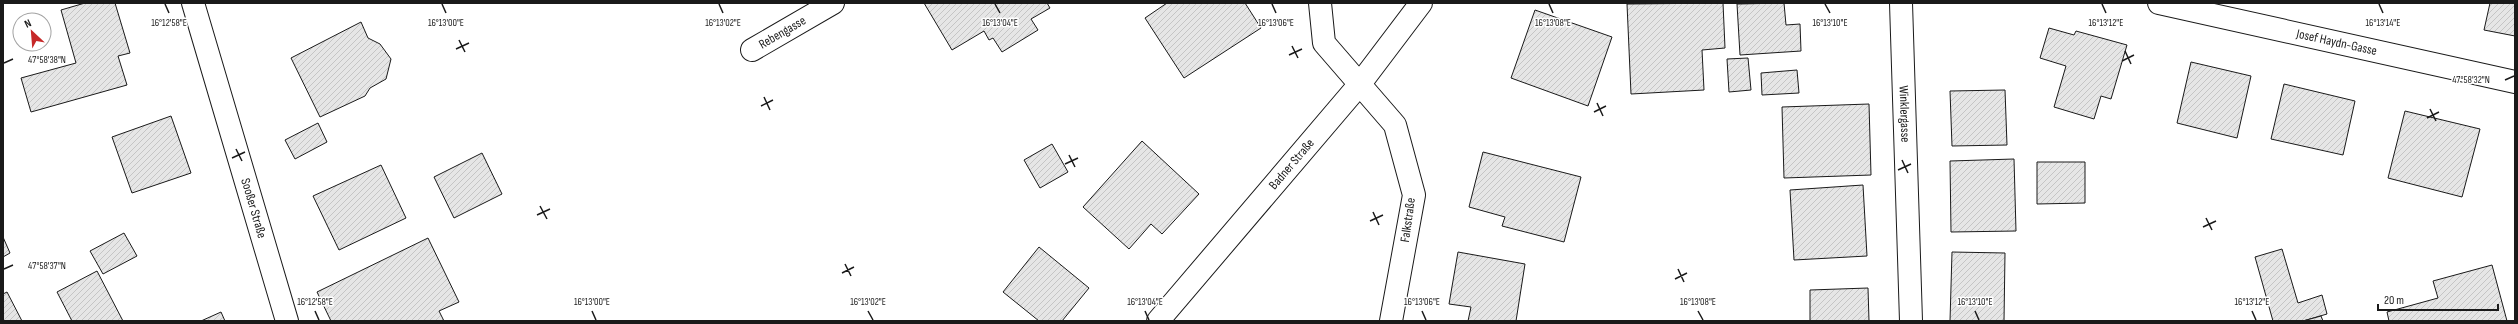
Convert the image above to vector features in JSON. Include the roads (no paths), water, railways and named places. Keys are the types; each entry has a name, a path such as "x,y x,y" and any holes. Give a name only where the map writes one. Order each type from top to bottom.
{"street":[{"name":"Sooßer Straße","path":"193,3 287,321"},
{"name":"Rebengasse","path":"752,50 833,3"},
{"name":"Falkstraße","path":"1320,3 1324,43 1394,125 1414,195 1391,321"},
{"name":"Badner Straße","path":"1158,321 1359,85 1421,3"},
{"name":"Winklergasse","path":"1901,3 1911,321"},
{"name":"Josef Haydn-Gasse","path":"2159,3 2515,82"}]}
